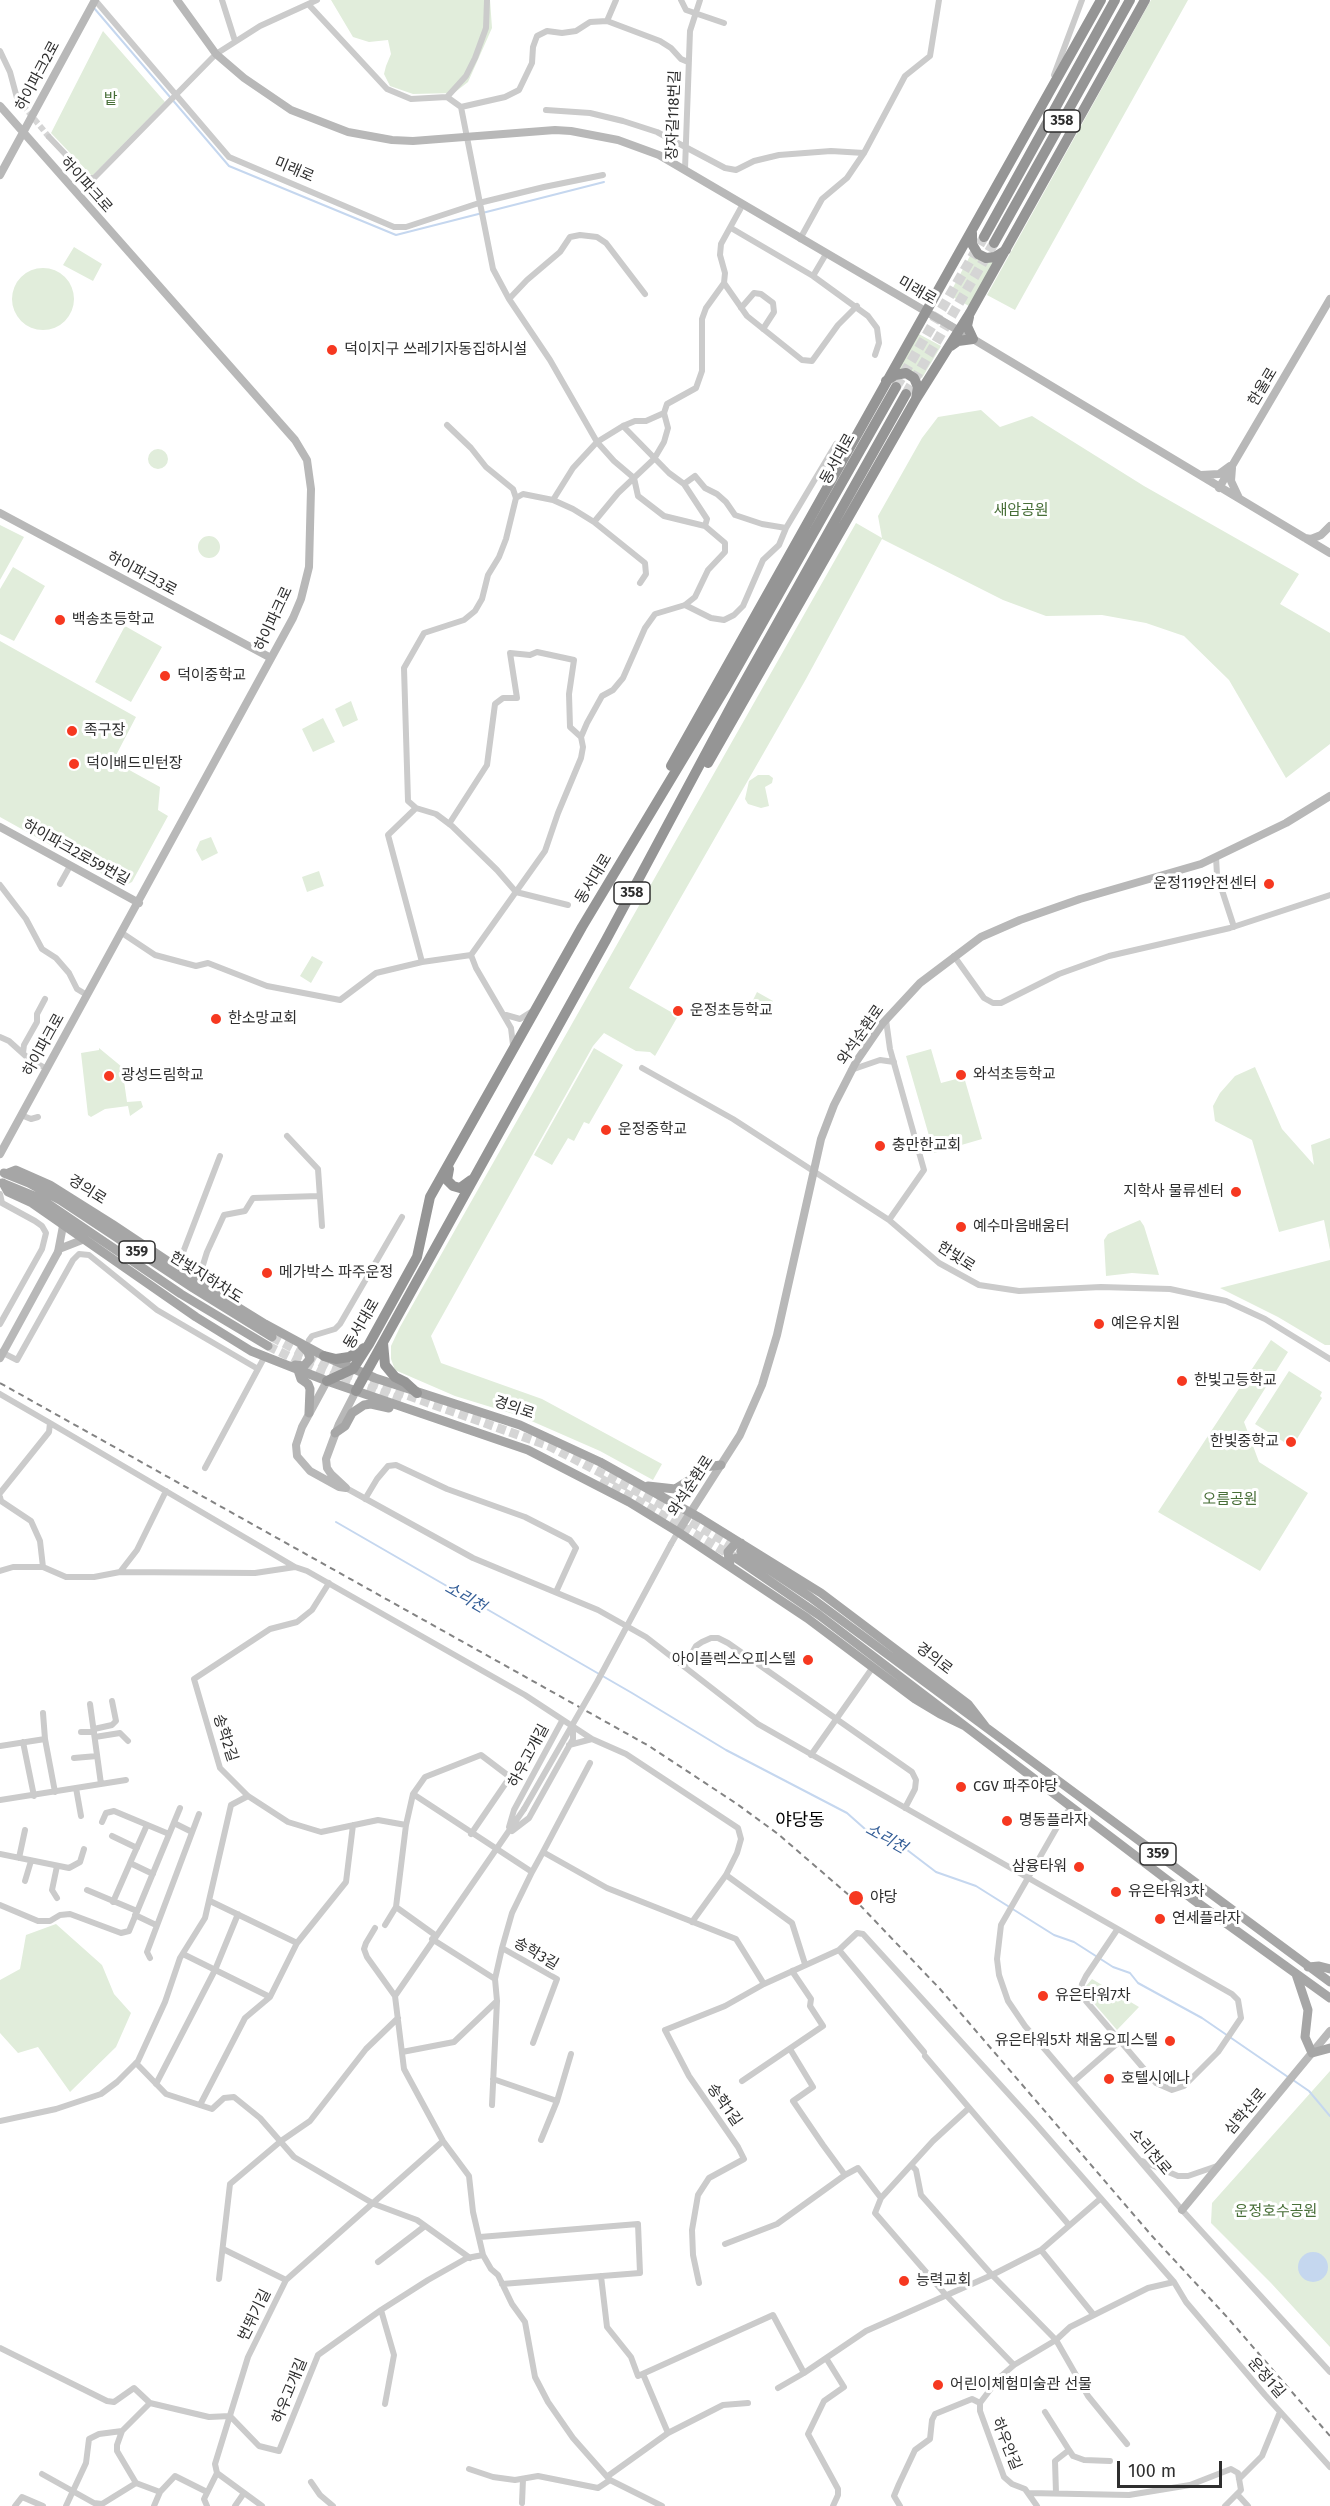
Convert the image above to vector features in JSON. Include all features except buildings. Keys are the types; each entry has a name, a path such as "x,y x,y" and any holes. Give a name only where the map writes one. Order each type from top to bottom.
{"highway":[{"name":"동서대로","path":"327,1381 353,1369 369,1344 417,1257 430,1197 891,385 927,312 1101,0"},
{"name":"358","path":"984,237 1115,0"},
{"name":"358","path":"994,243 1130,0"},
{"name":"동서대로","path":"356,1391 911,397 960,331 1145,0"},
{"path":"973,230 972,244 978,254 986,258 995,257 1006,250"},
{"path":"947,351 958,341 973,339 967,326 970,313"},
{"path":"891,385 895,375 906,373 914,378 918,387 911,397"},
{"path":"455,1152 447,1172 447,1180 453,1186 460,1188 468,1183 480,1167"},
{"path":"382,1342 385,1365 395,1377 417,1392"},
{"path":"324,1356 336,1359 349,1357 369,1344"}],"main road":[{"name":"경의로","path":"2,1178 16,1170 50,1185 265,1324 305,1342 324,1356 365,1374 520,1425 600,1462 690,1512 807,1618 915,1699 964,1726"},
{"name":"경의로","path":"2,1178 8,1192 32,1203 82,1240 211,1327 268,1347"},
{"name":"경의로","path":"2,1178 41,1199 181,1294 268,1347 294,1368 528,1450 589,1480 678,1532 737,1554 821,1593 968,1704 985,1726 1330,1983"},
{"path":"305,1342 310,1355 308,1362 304,1366 294,1368 310,1389 309,1413"},
{"path":"335,1433 345,1425 352,1413 364,1406 371,1404 398,1411 409,1409"},
{"path":"643,1486 675,1489 696,1476 704,1467 721,1465"},
{"name":"경의로","path":"737,1554 1210,1913 1330,1998"},
{"path":"1308,1967 1319,1966 1330,1969"},
{"path":"1296,1974 1308,2010 1305,2037 1312,2053 1330,2048"}],"street":[{"name":"하이파크2로","path":"0,175 95,0"},
{"name":"미래로","path":"95,0 229,157 394,227 406,226 544,187 603,175"},
{"name":"미래로","path":"177,0 216,54 266,95 291,110 329,126 392,140 438,141 555,130 586,133 640,147 685,169 800,239 960,331 1330,554"},
{"path":"222,0 235,40"},
{"path":"49,137 88,178 94,178 216,54 260,26 317,0"},
{"path":"447,97 466,76 475,58 486,28 487,0"},
{"path":"461,107 505,97 519,90 532,63 533,47 537,36 547,31 562,33 576,31 590,22 607,21 616,0"},
{"path":"681,0 686,10 695,15 724,23"},
{"name":"장자길118번길","path":"685,169 684,146 690,31 700,0"},
{"path":"800,239 822,199 847,178 864,153 904,75 930,56 939,0"},
{"path":"1045,99 1082,0"},
{"path":"309,5 387,89 411,99 447,97 461,107 493,269 509,298 550,360 597,442 634,478 638,496 664,516 705,526 725,543 724,552 708,570 700,591 685,605 656,614 645,628 629,667 613,690 602,696 581,737"},
{"name":"장자길118번길","path":"607,21 660,41 671,48 681,59 688,62"},
{"path":"0,51 10,72 17,98"},
{"name":"하이파크로","path":"0,106 295,440 307,460 311,489 307,576 297,608 139,903 87,995 68,1037 47,1069 0,1154"},
{"path":"546,110 590,113 623,121 657,132 725,168 736,170 754,161 779,155 831,151 864,153"},
{"path":"594,522 618,493 654,459 669,428 664,412 667,404 696,388 702,371 702,319 706,308 724,283 725,273 720,255 721,244 743,204"},
{"path":"731,228 813,276 857,306 878,328 879,343 875,355"},
{"path":"509,298 560,252 570,237 580,235 597,237 606,243 645,294"},
{"path":"813,276 826,254"},
{"path":"724,283 741,308 802,360 812,361 838,326 857,306"},
{"path":"741,308 754,293 761,294 773,303 774,312 763,329"},
{"name":"한울로","path":"1219,488 1330,301"},
{"path":"552,500 573,468 597,442 635,421 646,421 664,412"},
{"path":"447,425 471,448 486,467 513,489 516,498 506,539 488,575 482,599 475,611 464,620 424,633 404,668 408,801 416,808 436,814 449,824 497,870 516,892 567,905"},
{"path":"624,426 654,459 684,484 706,519 705,526"},
{"path":"685,605 711,618 723,620 734,615 743,606 762,560 779,545 786,528 836,444"},
{"path":"1194,472 1210,476 1219,474 1233,464"},
{"path":"1233,464 1231,481 1233,490 1244,502"},
{"path":"684,484 694,476 705,488 726,502 735,515 762,524 786,528"},
{"path":"516,498 523,494 552,500 594,522 645,563 646,574 640,583"},
{"name":"하이파크3로","path":"0,513 271,658"},
{"path":"1298,535 1311,539 1321,535 1330,526"},
{"path":"122,933 155,955 196,966 208,963 254,982 329,1000 340,1000 376,973 422,962 471,955 545,851 581,758 583,747 581,737 570,727 569,694 574,660 537,652 530,655 510,653 517,698 502,698 495,704 487,765 449,824"},
{"name":"와석순환로","path":"678,1532 740,1435 762,1385 777,1335 821,1139 851,1070 886,1020 920,983 981,937 1020,920 1201,864 1286,823 1330,796"},
{"path":"416,808 388,835 422,962"},
{"name":"하이파크2로59번길","path":"0,827 139,903"},
{"path":"1216,857 1217,875 1234,927"},
{"path":"60,884 70,866"},
{"path":"0,885 26,919 42,949 56,958 69,973 77,989 87,995"},
{"path":"954,956 984,998 993,1003 1001,1003 1059,974 1109,956 1234,927 1330,895"},
{"path":"471,955 476,968 505,1014 513,1034 509,1056"},
{"path":"23,1053 24,1045 37,1023 37,1014 45,999"},
{"path":"505,1014 513,1018 526,1017 541,1000"},
{"path":"886,1020 894,1062 924,1170 917,1176 889,1220"},
{"path":"0,1037 47,1069"},
{"path":"851,1070 880,1060 894,1062"},
{"name":"한빛로","path":"642,1068 733,1119 814,1171 889,1220 939,1263 979,1285 1019,1291 1101,1287 1170,1289 1226,1301 1266,1319 1330,1359"},
{"path":"21,1115 31,1119 38,1117"},
{"path":"286,1136 318,1169 322,1226"},
{"path":"177,1268 220,1156"},
{"path":"0,1194 2,1203 42,1226 46,1233 42,1249 0,1324"},
{"path":"195,1280 224,1215 245,1211 253,1198 319,1196"},
{"path":"305,1342 312,1336 335,1329 340,1324 402,1217"},
{"path":"59,1250 58,1244 63,1226"},
{"path":"0,1358 59,1250 82,1240"},
{"path":"0,1351 17,1360 73,1260 79,1254 89,1255 157,1310 258,1369"},
{"path":"205,1468 268,1347"},
{"path":"327,1381 309,1413 296,1445 297,1456 310,1471 339,1487 346,1488"},
{"path":"356,1391 335,1433 329,1449 327,1468 346,1488 473,1558 598,1610 646,1637 685,1665 729,1703 758,1724 1232,1994 1238,2000 1240,2018 1215,2055 1184,2086 1172,2090 1156,2083 1080,1994 1086,1976 1117,1930"},
{"path":"0,1394 295,1567 307,1571 525,1695 562,1721"},
{"path":"44,1568 40,1541 31,1521 1,1501 0,1495 49,1432 50,1423"},
{"path":"365,1498 388,1466 396,1465 447,1489 525,1517 570,1540 576,1548 556,1592"},
{"path":"120,1572 137,1550 166,1491"},
{"name":"하우고개길","path":"395,1996 524,1809 597,1682 678,1532"},
{"path":"0,1571 13,1567 44,1568 66,1577 94,1577 120,1572 255,1573 295,1567"},
{"name":"송학2길","path":"328,1583 312,1610 297,1622 270,1629 195,1679 220,1768 248,1796 288,1822 321,1832 378,1820 406,1824"},
{"path":"685,1665 696,1646 711,1638 718,1638 836,1717 912,1772 916,1780 915,1789 905,1808"},
{"path":"811,1755 873,1667"},
{"path":"94,1732 116,1721 112,1701"},
{"path":"90,1704 101,1784"},
{"path":"43,1713 45,1739 55,1792"},
{"name":"하우고개길","path":"562,1721 573,1729 573,1739 529,1818 507,1835 514,1810 562,1721"},
{"path":"573,1729 626,1754 738,1828 741,1845 726,1875 692,1922"},
{"path":"81,1732 120,1732 128,1741"},
{"path":"0,1746 45,1739"},
{"path":"568,1745 592,1739"},
{"path":"23,1742 34,1796"},
{"path":"385,1925 396,1907 406,1824 413,1794 425,1777 481,1755 510,1777 471,1834"},
{"path":"74,1758 97,1756"},
{"path":"502,1948 512,1913 590,1763"},
{"path":"0,1800 126,1780"},
{"path":"76,1788 81,1816"},
{"path":"413,1794 532,1872"},
{"path":"0,2121 56,2109 101,2094 136,2063 165,2002 174,1971 200,1928 210,1901 231,1805 248,1796"},
{"path":"1028,1876 1071,1807"},
{"path":"0,1905 38,1921 50,1921 60,1915 70,1914 121,1933 129,1931 180,1808"},
{"path":"102,1822 106,1814 114,1811 169,1834"},
{"path":"150,1958 147,1952 156,1925 199,1814"},
{"path":"174,1823 192,1832"},
{"path":"113,1902 147,1825"},
{"path":"200,2105 245,2018 270,1997 297,1943 346,1882 353,1825"},
{"path":"19,1858 25,1830"},
{"path":"112,1836 137,1848"},
{"path":"0,1854 69,1868 80,1862 84,1849"},
{"path":"543,1852 607,1888 736,1939 764,1984"},
{"path":"25,1881 31,1861"},
{"path":"131,1861 130,1863 153,1874"},
{"path":"57,1866 52,1890 57,1898"},
{"path":"726,1875 792,1923 805,1964"},
{"name":"소리천로","path":"1028,1876 1001,1925 998,1939 999,1975 1008,2001 1025,2026 1142,2160 1182,2210 1330,2372"},
{"path":"87,1890 156,1925"},
{"path":"210,1901 297,1943"},
{"path":"396,1907 434,1937 495,1979"},
{"path":"156,2084 215,1970 238,1914"},
{"path":"375,1928 364,1949 367,1957 395,1996 404,2069 443,2140 469,2176 473,2212 483,2255 525,2322 535,2377 548,2402 573,2438 609,2478 662,2506"},
{"name":"송학1길","path":"699,2283 693,2255 692,2230 698,2195 709,2178 744,2159 689,2076 665,2030 724,2006 764,1984 838,1950 857,1933 863,1934 1035,2123 1174,2282 1186,2302"},
{"name":"송학3길","path":"492,2105 497,2001 495,1979 502,1948 557,1979 533,2043"},
{"path":"838,1950 1070,2225"},
{"path":"183,1954 270,1997"},
{"name":"송학1길","path":"742,2081 823,2026 810,2006 811,1999 792,1971"},
{"path":"402,2052 454,2042 497,2001"},
{"path":"219,2279 230,2184 281,2141 310,2121 366,2049 398,2018"},
{"name":"심학산로","path":"1182,2210 1330,2031"},
{"path":"1073,2082 1120,2041"},
{"path":"790,2049 813,2087 793,2101 845,2175"},
{"path":"542,2140 571,2055"},
{"path":"136,2063 166,2094 212,2109 224,2098 234,2097 260,2118 294,2157 374,2204 417,2220 470,2258"},
{"path":"493,2079 557,2101"},
{"path":"969,2108 933,2140 881,2198 875,2213 945,2294 1014,2365"},
{"name":"번뛰기길","path":"207,2506 204,2499 217,2473 215,2464 248,2357 286,2280 374,2204 443,2140"},
{"path":"1142,2160 1178,2176 1188,2176 1219,2165"},
{"path":"912,2166 916,2170 921,2195 992,2275 1056,2340 1088,2396 1128,2444"},
{"path":"724,2244 777,2224 858,2168 881,2198"},
{"path":"778,2388 866,2331 992,2275 1041,2250 1100,2199"},
{"path":"480,2236 638,2224 640,2273 502,2284"},
{"path":"378,2262 425,2226"},
{"path":"223,2249 286,2280"},
{"path":"1041,2250 1093,2314"},
{"name":"하우고개길","path":"230,2416 259,2446 279,2451 318,2355 381,2310 470,2258 483,2255"},
{"path":"601,2276 607,2327 631,2357 638,2376 773,2315 804,2373"},
{"path":"980,2403 999,2378 1014,2365 1056,2340 1071,2327 1148,2288 1174,2282"},
{"name":"운정1길","path":"1186,2302 1330,2467"},
{"path":"381,2310 394,2355 385,2404"},
{"path":"0,2348 107,2401 114,2402 134,2388 150,2403 209,2417 230,2416"},
{"path":"826,2358 844,2386 824,2401 808,2434 838,2489 833,2506"},
{"path":"642,2374 668,2433"},
{"name":"하우안길","path":"900,2506 894,2496 915,2450 930,2439 932,2420 936,2414 972,2399 980,2403 980,2411 1004,2477 1012,2484 1025,2489 1036,2506"},
{"path":"150,2403 122,2431 117,2451 136,2483 160,2492"},
{"path":"469,2469 493,2478 514,2480 538,2476 598,2487 629,2460 668,2433 723,2405 748,2403"},
{"path":"1045,2412 1073,2456 1084,2460 1110,2461"},
{"path":"1239,2479 1262,2456 1280,2412"},
{"path":"66,2506 86,2463 89,2439 99,2434 122,2431"},
{"path":"1056,2493 1055,2462 1069,2450"},
{"path":"1028,2493 1129,2495 1190,2485 1231,2469 1238,2473 1241,2490 1225,2506"},
{"path":"217,2473 262,2506"},
{"path":"42,2474 94,2503 102,2504 136,2483"},
{"path":"154,2506 160,2492 176,2476 207,2492"},
{"path":"522,2503 523,2479"},
{"path":"311,2482 320,2495 333,2506"},
{"path":"236,2506 244,2493"},
{"path":"1237,2494 1248,2506"},
{"path":"15,2506 22,2497 43,2506"},
{"path":"199,2506 202,2498"}],"green space":[{"path":"331,0 490,0 492,28 468,82 454,93 413,94 390,86 384,74 391,54 388,40 369,42 353,37"},
{"path":"1151,0 1188,0 1015,310 987,295"},
{"name":"밭","path":"103,31 165,102 92,176 51,133"},
{"path":"74,247 102,264 93,281 63,265"},
{"path":"971,254 986,262 995,262 969,306 949,295"},
{"path":"43,268 65,277 74,299 65,321 43,330 21,321 12,299 21,277"},
{"path":"917,333 941,346 922,378 908,369 896,369"},
{"name":"새암공원","path":"981,410 1000,427 1032,416 1144,486 1299,574 1280,604 1330,633 1330,744 1286,778 1229,680 1184,636 1146,623 1102,615 1046,616 1003,600 882,539 806,679 629,988 678,1016 655,1056 650,1052 636,1051 604,1033 593,1046 431,1336 441,1363 542,1399 662,1464 653,1480 600,1451 520,1416 455,1396 395,1370 391,1359 391,1346 400,1327 856,523 882,538 878,516 922,438 938,417"},
{"path":"158,449 165,452 168,459 165,466 158,469 151,466 148,459 151,452"},
{"path":"0,525 24,537 0,580"},
{"path":"209,536 217,539 220,547 217,555 209,558 201,555 198,547 201,539"},
{"path":"13,567 45,586 14,641 0,634 0,589"},
{"path":"125,626 162,647 131,702 95,682"},
{"path":"0,641 136,717 113,761 160,787 158,810 168,816 132,882 124,886 0,817"},
{"path":"351,701 358,720 343,727 335,709"},
{"path":"323,718 335,742 313,752 302,729"},
{"path":"758,775 769,775 773,778 772,783 765,787 769,806 761,808 748,804 745,799 749,781"},
{"path":"211,837 218,853 202,861 196,850 200,841"},
{"path":"319,871 324,886 307,892 302,877"},
{"path":"312,956 323,962 311,983 300,976"},
{"path":"757,992 773,1001 765,1016 749,1008"},
{"path":"99,1048 122,1067 127,1102 141,1101 143,1107 130,1116 128,1106 105,1109 91,1117 88,1115 81,1053 99,1050"},
{"path":"594,1048 623,1065 589,1124 584,1122 574,1141 568,1138 552,1165 534,1155"},
{"path":"931,1049 941,1083 964,1077 982,1139 934,1153 906,1056"},
{"path":"1255,1067 1282,1129 1314,1165 1311,1145 1330,1138 1330,1250 1324,1220 1279,1232 1252,1140 1215,1121 1213,1106 1220,1093 1235,1076"},
{"path":"1140,1220 1144,1226 1159,1275 1132,1273 1106,1276 1104,1240 1108,1234"},
{"path":"1330,1260 1330,1345 1325,1345 1278,1317 1220,1288"},
{"name":"오름공원","path":"1271,1340 1288,1352 1244,1422 1259,1462 1308,1493 1260,1571 1158,1512"},
{"path":"1289,1371 1322,1392 1320,1396 1322,1398 1292,1447 1255,1424"},
{"path":"56,1924 102,1965 114,1994 131,2013 116,2047 70,2092 38,2047 18,2053 0,2033 0,1980 20,1969 26,1935"},
{"path":"1092,1979 1139,2007 1117,2030 1085,1993 1086,1986"},
{"name":"운정호수공원","path":"1330,2071 1330,2347 1211,2223 1212,2203"}],"water":[{"path":"1313,2252 1324,2256 1328,2267 1324,2278 1313,2282 1302,2278 1298,2267 1302,2256"}],"waterway":[{"path":"94,8 229,166 396,235 604,182"},
{"name":"소리천","path":"336,1522 726,1750 847,1813 865,1829 898,1843 936,1872 976,1886 1054,1935 1074,1942 1113,1967 1130,1973 1138,1983 1202,2018 1288,2077"},
{"name":"소리천","path":"1293,2080 1309,2091 1330,2116"}],"tunnel":[{"path":"17,98 49,137"},
{"path":"896,387 984,237"},
{"path":"906,394 994,243"},
{"path":"272,1337 331,1368 549,1446 659,1503 739,1550"},
{"path":"268,1346 323,1373 402,1400"},
{"path":"601,1479 734,1557"}],"railway":[{"path":"0,1383 649,1746 778,1834 858,1903 940,1989 1152,2236 1227,2317 1330,2436"}],"place":[{"name":"덕이지구 쓰레기자동집하시설","path":"332,350"},
{"name":"백송초등학교","path":"60,620"},
{"name":"덕이중학교","path":"165,676"},
{"name":"족구장","path":"72,731"},
{"name":"덕이배드민턴장","path":"74,764"},
{"name":"운정119안전센터","path":"1269,884"},
{"name":"운정초등학교","path":"678,1011"},
{"name":"한소망교회","path":"216,1019"},
{"name":"와석초등학교","path":"961,1075"},
{"name":"광성드림학교","path":"109,1076"},
{"name":"운정중학교","path":"606,1130"},
{"name":"충만한교회","path":"880,1146"},
{"name":"지학사 물류센터","path":"1236,1192"},
{"name":"예수마음배움터","path":"961,1227"},
{"name":"메가박스 파주운정","path":"267,1273"},
{"name":"예은유치원","path":"1099,1324"},
{"name":"한빛고등학교","path":"1182,1381"},
{"name":"한빛중학교","path":"1291,1442"},
{"name":"아이플렉스오피스텔","path":"808,1660"},
{"name":"CGV 파주야당","path":"961,1787"},
{"name":"명동플라자","path":"1007,1821"},
{"name":"삼융타워","path":"1079,1867"},
{"name":"유은타워3차","path":"1116,1892"},
{"name":"야당","path":"856,1898"},
{"name":"연세플라자","path":"1160,1919"},
{"name":"유은타워7차","path":"1043,1996"},
{"name":"유은타워5차 채움오피스텔","path":"1170,2041"},
{"name":"호텔시에나","path":"1109,2079"},
{"name":"능력교회","path":"904,2281"},
{"name":"어린이체험미술관 선물","path":"938,2385"}],"district":[{"name":"야당동","path":"800,1821"}]}
